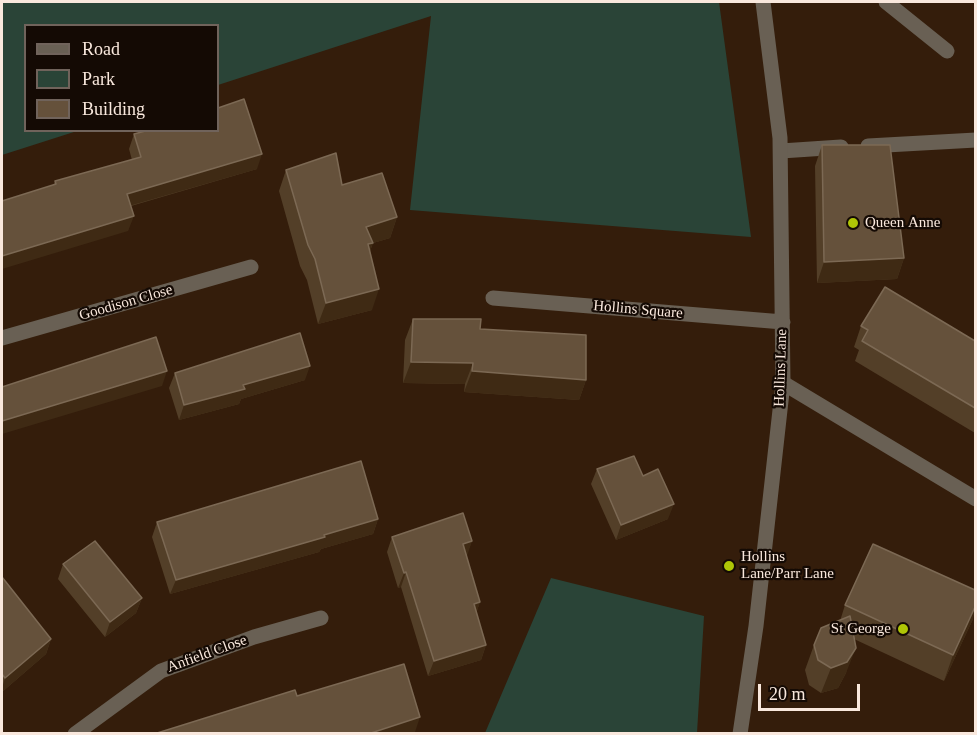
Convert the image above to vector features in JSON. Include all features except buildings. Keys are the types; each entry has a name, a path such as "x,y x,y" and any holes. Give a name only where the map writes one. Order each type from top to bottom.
{"street":[{"name":"Hollins Lane","path":"740,734 756,626 783,383 781,151 763,2"},
{"path":"886,2 947,51"},
{"path":"781,151 975,140"},
{"name":"Goodison Close","path":"2,339 251,267"},
{"name":"Hollins Square","path":"493,298 783,322"},
{"path":"783,383 975,499"},
{"name":"Anfield Close","path":"75,734 160,671 254,637 321,618"}],"green space":[{"path":"2,2 719,2 751,237 410,210 431,16 219,85 219,24 24,24 24,132 74,132 2,155"},
{"path":"551,578 704,616 697,733 485,733"}],"place":[{"name":"Queen Anne","path":"853,223"},
{"name":"Hollins Lane/Parr Lane","path":"729,566"},
{"name":"St George","path":"903,629"}]}
